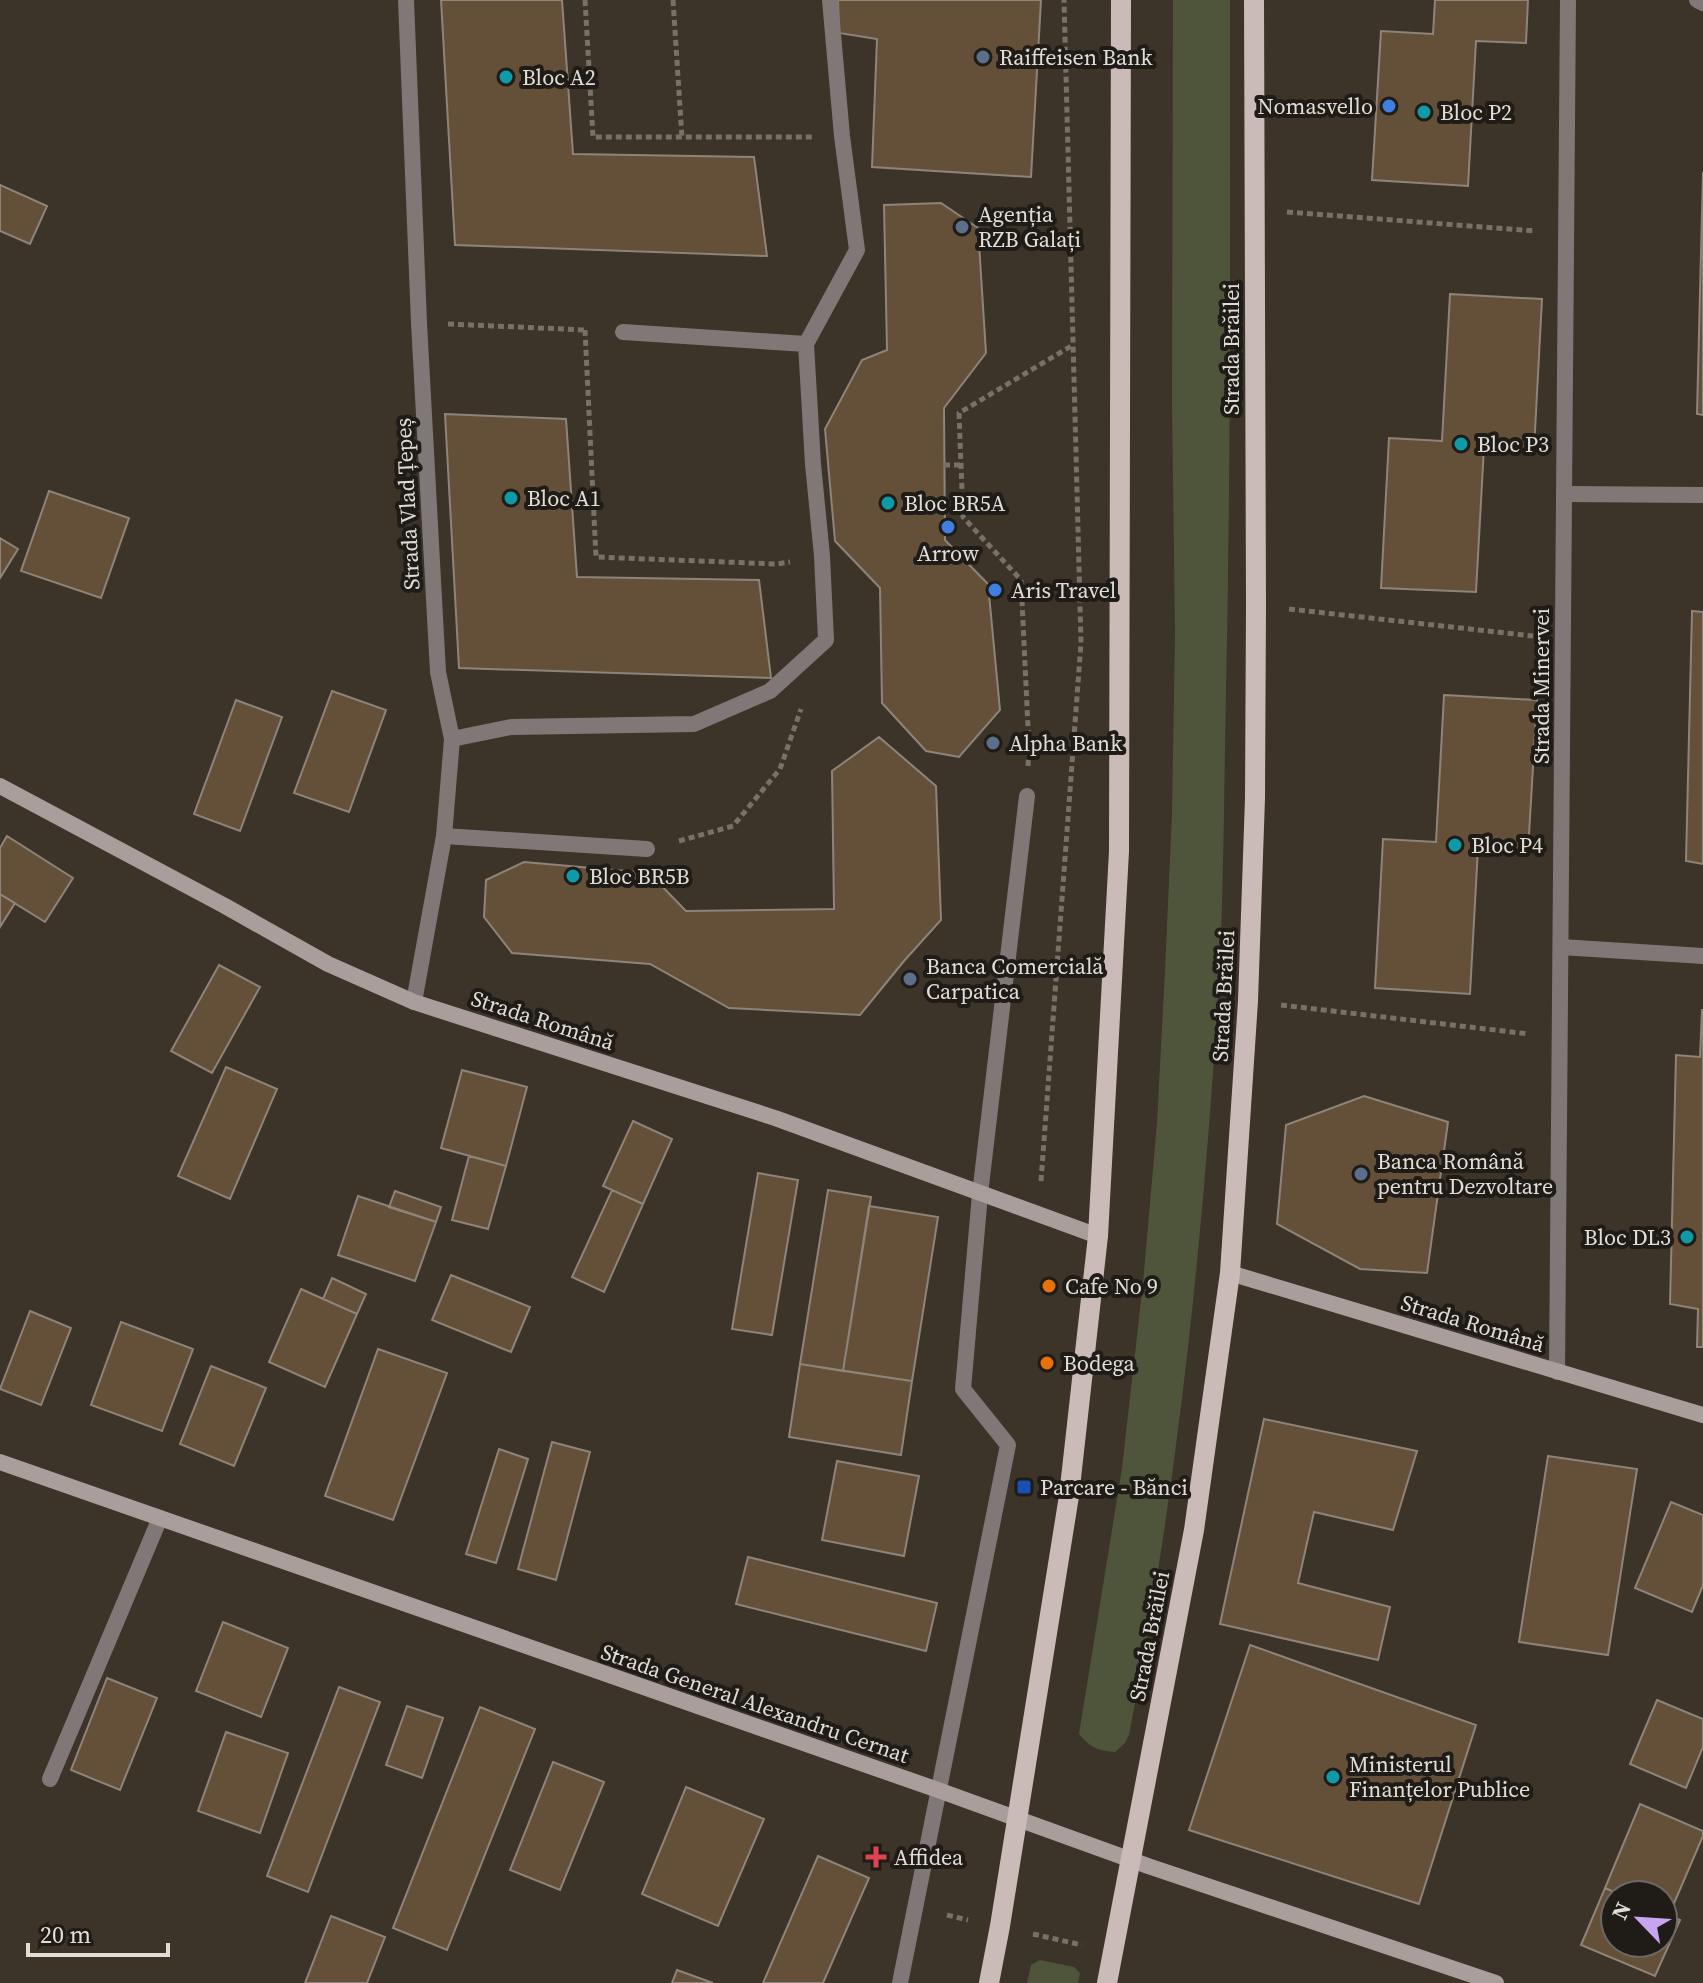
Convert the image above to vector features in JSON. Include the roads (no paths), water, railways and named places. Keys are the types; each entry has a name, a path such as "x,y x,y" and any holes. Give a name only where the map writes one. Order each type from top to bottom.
{"main road":[{"path":"989,1983 1069,1496 1098,1236 1119,851 1121,0"},
{"name":"Strada Brăilei","path":"1107,1983 1194,1530 1230,1273 1248,1001 1255,798 1254,0"}],"street":[{"name":"Strada Vlad Țepeș","path":"406,0 438,672 452,739 444,836 414,1002"},
{"path":"452,739 511,727 694,724 770,691 826,640 806,344 857,250 842,136 830,0"},
{"name":"Strada Minervei","path":"1557,1372 1568,0"},
{"path":"1697,0 1703,3"},
{"path":"623,332 806,344"},
{"path":"1565,494 1703,495"},
{"name":"Strada Română","path":"0,786 328,964 414,1002 775,1118 1098,1236"},
{"path":"900,1983 1008,1445 963,1389 980,1194 1027,796"},
{"path":"444,836 647,849"},
{"path":"1561,947 1703,956"},
{"name":"Strada Română","path":"1230,1273 1703,1415"},
{"name":"Strada General Alexandru Cernat","path":"0,1462 1132,1860 1496,1983"},
{"path":"50,1779 160,1518"}],"place":[{"name":"Raiffeisen Bank","path":"983,57"},
{"name":"Bloc A2","path":"506,77"},
{"name":"Nomasvello","path":"1389,106"},
{"name":"Bloc P2","path":"1424,112"},
{"name":"Agenția RZB Galați","path":"962,227"},
{"name":"Bloc P3","path":"1461,444"},
{"name":"Bloc A1","path":"511,498"},
{"name":"Bloc BR5A","path":"888,503"},
{"name":"Arrow","path":"948,527"},
{"name":"Aris Travel","path":"995,590"},
{"name":"Alpha Bank","path":"993,743"},
{"name":"Bloc P4","path":"1455,845"},
{"name":"Bloc BR5B","path":"573,876"},
{"name":"Banca Comercială Carpatica","path":"910,979"},
{"name":"Banca Română pentru Dezvoltare","path":"1361,1174"},
{"name":"Bloc DL3","path":"1687,1237"},
{"name":"Cafe No 9","path":"1049,1286"},
{"name":"Bodega","path":"1047,1363"},
{"name":"Parcare - Bănci","path":"1024,1487"},
{"name":"Ministerul Finanțelor Publice","path":"1333,1777"},
{"name":"Affidea","path":"876,1857"}]}
